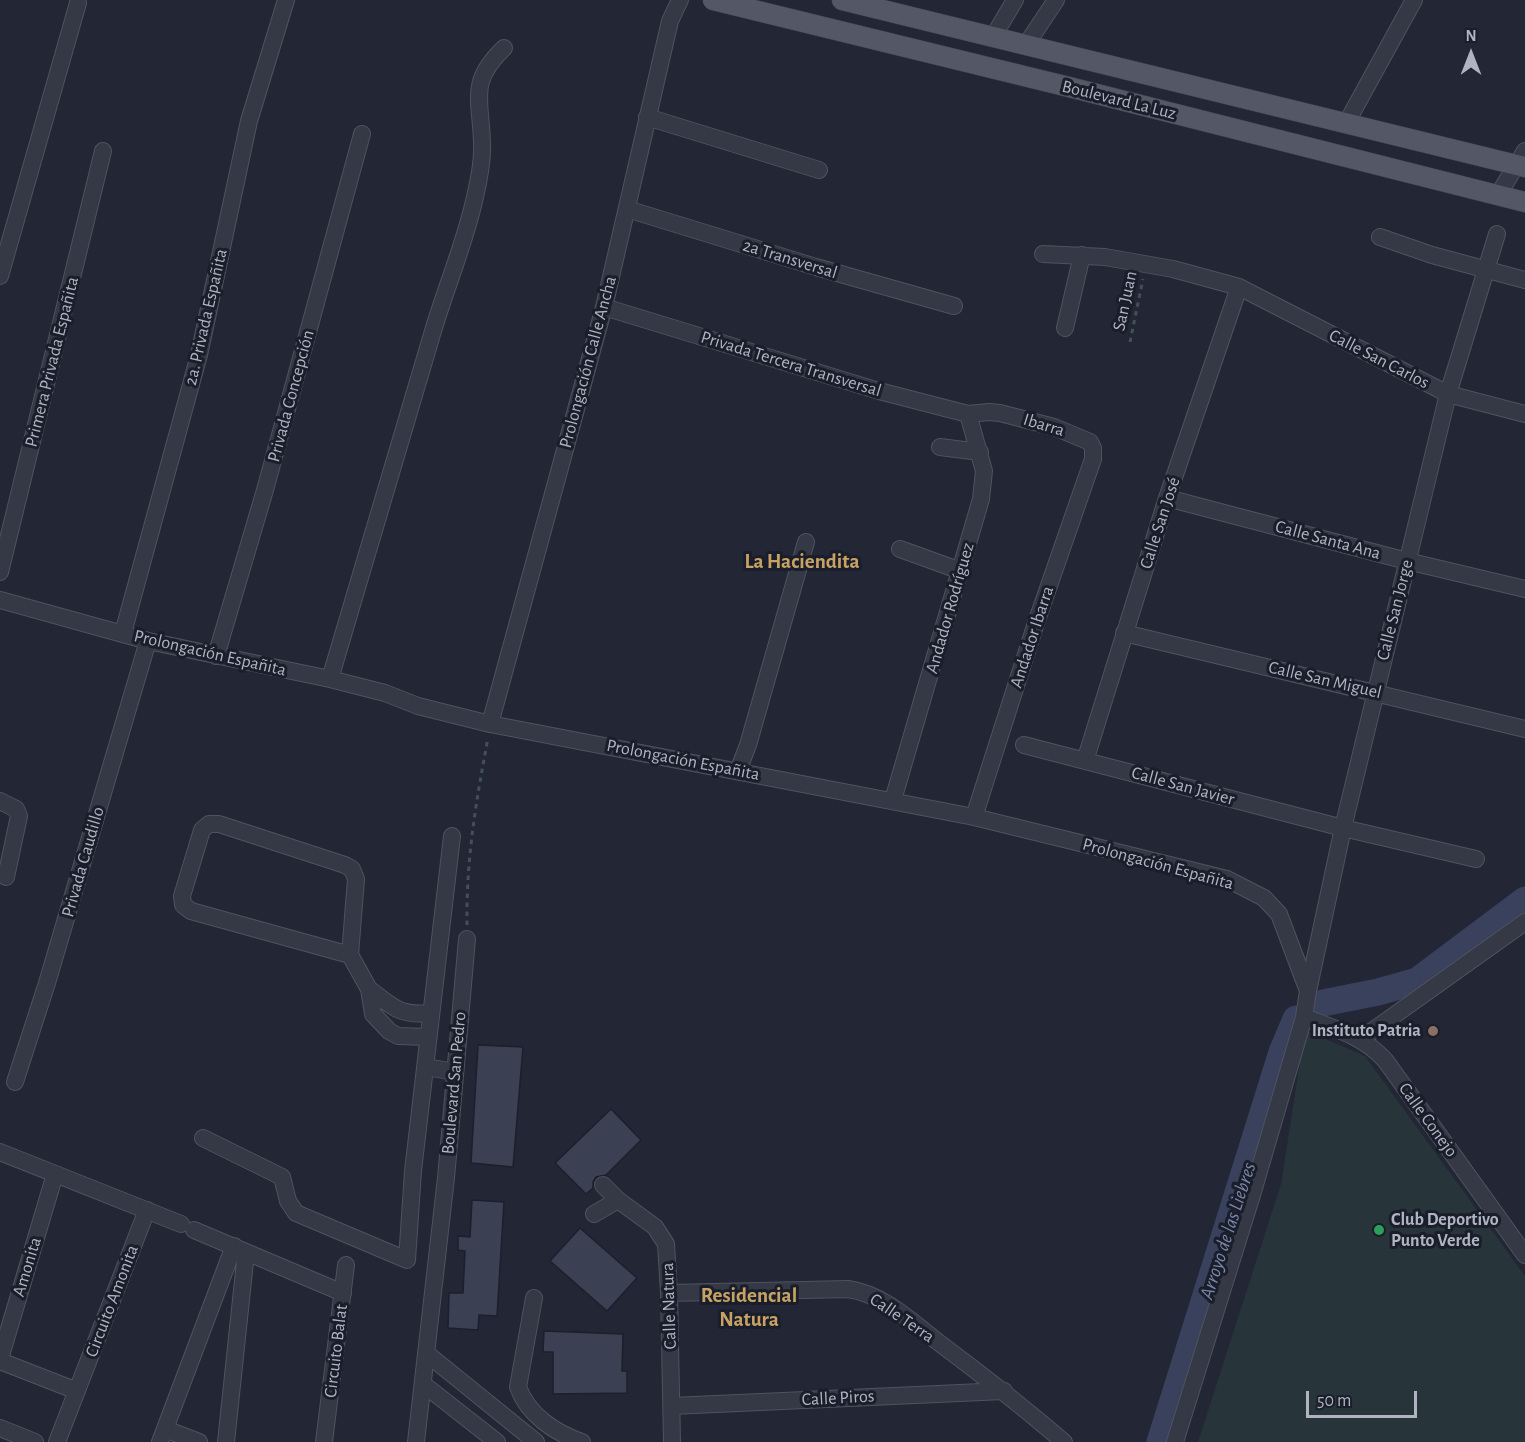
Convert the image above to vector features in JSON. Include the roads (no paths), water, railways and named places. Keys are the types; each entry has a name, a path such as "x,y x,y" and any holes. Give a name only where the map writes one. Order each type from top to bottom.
{"main road":[{"name":"Boulevard La Luz","path":"713,0 1525,202"},
{"name":"Boulevard La Luz","path":"842,0 1347,122 1522,161"}],"street":[{"name":"2a. Privada Españita","path":"123,633 199,354 249,121 286,0"},
{"name":"Prolongación Calle Ancha","path":"490,724 604,307 669,21 680,0"},
{"path":"993,37 1015,0"},
{"path":"1026,45 1056,0"},
{"path":"1347,122 1414,0"},
{"path":"0,276 78,3"},
{"path":"330,679 440,306 475,199 482,163 478,93 490,61 504,48"},
{"path":"647,117 819,170"},
{"name":"Privada Concepción","path":"216,656 265,490 362,134"},
{"name":"Primera Privada Españita","path":"0,572 103,151"},
{"path":"1498,195 1522,161"},
{"name":"2a Transversal","path":"627,209 816,267 954,306"},
{"name":"Calle San Jorge","path":"1175,1442 1252,1195 1304,1017 1343,828 1448,394 1497,234"},
{"path":"1380,237 1432,255 1525,280"},
{"name":"Calle San Carlos","path":"1043,254 1105,257 1173,269 1239,287 1448,394 1525,414"},
{"path":"1065,328 1082,255"},
{"name":"Calle San José","path":"1085,760 1167,498 1239,287"},
{"name":"Privada Tercera Transversal","path":"604,307 879,391 973,413"},
{"name":"Ibarra","path":"973,413 1000,412 1082,438 1090,442 1093,448 1093,459"},
{"name":"Andador Rodríguez","path":"893,800 961,571 984,483 984,471 973,413"},
{"path":"940,447 980,452"},
{"name":"Andador Ibarra","path":"974,817 1036,623 1093,459"},
{"name":"Calle Santa Ana","path":"1167,498 1407,561 1525,588"},
{"path":"738,771 748,745 806,542"},
{"path":"900,549 961,571"},
{"name":"Prolongación Españita","path":"0,600 148,641 330,679 385,693 418,706 490,724 974,817 1227,879 1264,898 1279,914 1308,991"},
{"name":"Calle San Miguel","path":"1124,633 1525,729"},
{"name":"Privada Caudillo","path":"15,1082 47,983 148,641"},
{"name":"Calle San Javier","path":"1024,745 1343,828 1476,859"},
{"path":"5,802 16,808 19,816 6,877"},
{"path":"350,955 191,911 183,905 182,896 202,830 209,824 219,824 352,869 356,879 350,955 369,989 373,1014 398,1036 428,1037"},
{"name":"Boulevard San Pedro","path":"203,1138 282,1177 288,1201 296,1213 407,1260 413,1171 452,836"},
{"path":"1361,1039 1525,922"},
{"name":"Boulevard San Pedro","path":"416,1442 446,1178 467,939"},
{"path":"369,989 396,1010 412,1015 430,1013"},
{"name":"Calle Conejo","path":"1304,1017 1361,1039 1385,1060 1525,1255"},
{"path":"426,1067 455,1072"},
{"path":"0,1152 147,1210"},
{"name":"Amonita","path":"0,1360 55,1174"},
{"name":"Calle Natura","path":"603,1185 618,1200 655,1227 666,1244 672,1406 669,1439"},
{"path":"594,1214 618,1200"},
{"name":"Circuito Balat","path":"147,1210 343,1293 324,1442"},
{"name":"Circuito Amonita","path":"57,1442 147,1210"},
{"path":"199,1442 163,1435 240,1249"},
{"path":"226,1442 240,1249"},
{"path":"343,1293 346,1265"},
{"name":"Calle Terra","path":"669,1293 862,1291 891,1307 1004,1391 1064,1442"},
{"path":"534,1298 518,1387 523,1400 533,1413 553,1428 582,1442"},
{"path":"426,1353 536,1442"},
{"path":"0,1360 77,1391"},
{"path":"423,1384 496,1442"},
{"name":"Calle Piros","path":"672,1406 1004,1391"},
{"path":"0,1428 35,1442"}],"waterway":[{"name":"Arroyo de las Liebres","path":"1323,1003 1378,992 1417,981 1525,900"},
{"name":"Arroyo de las Liebres","path":"1160,1442 1282,1052 1296,1019"}],"place":[{"name":"Instituto Patria","path":"1433,1031"},
{"name":"Club Deportivo Punto Verde","path":"1379,1230"}],"district":[{"name":"La Haciendita","path":"802,562"},
{"name":"Residencial Natura","path":"749,1308"}]}
